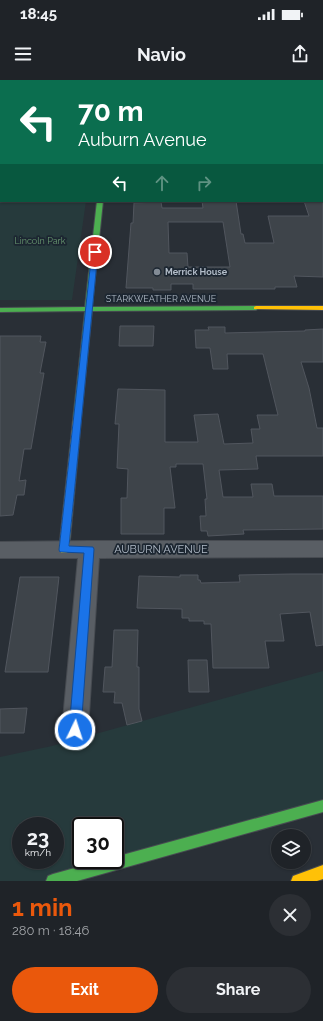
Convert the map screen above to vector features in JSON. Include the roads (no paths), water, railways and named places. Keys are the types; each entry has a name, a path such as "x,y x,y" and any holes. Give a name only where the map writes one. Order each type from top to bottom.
{"main road":[{"path":"64,550 100,202"},
{"name":"STARKWEATHER AVENUE","path":"0,310 323,308"},
{"path":"53,881 323,806"},
{"path":"298,881 323,872"}],"street":[{"path":"75,730 90,549"},
{"name":"AUBURN AVENUE","path":"0,550 323,549"}],"place":[{"name":"Merrick House","path":"157,272"}],"park label":[{"name":"Lincoln Park","path":"40,241"}]}
